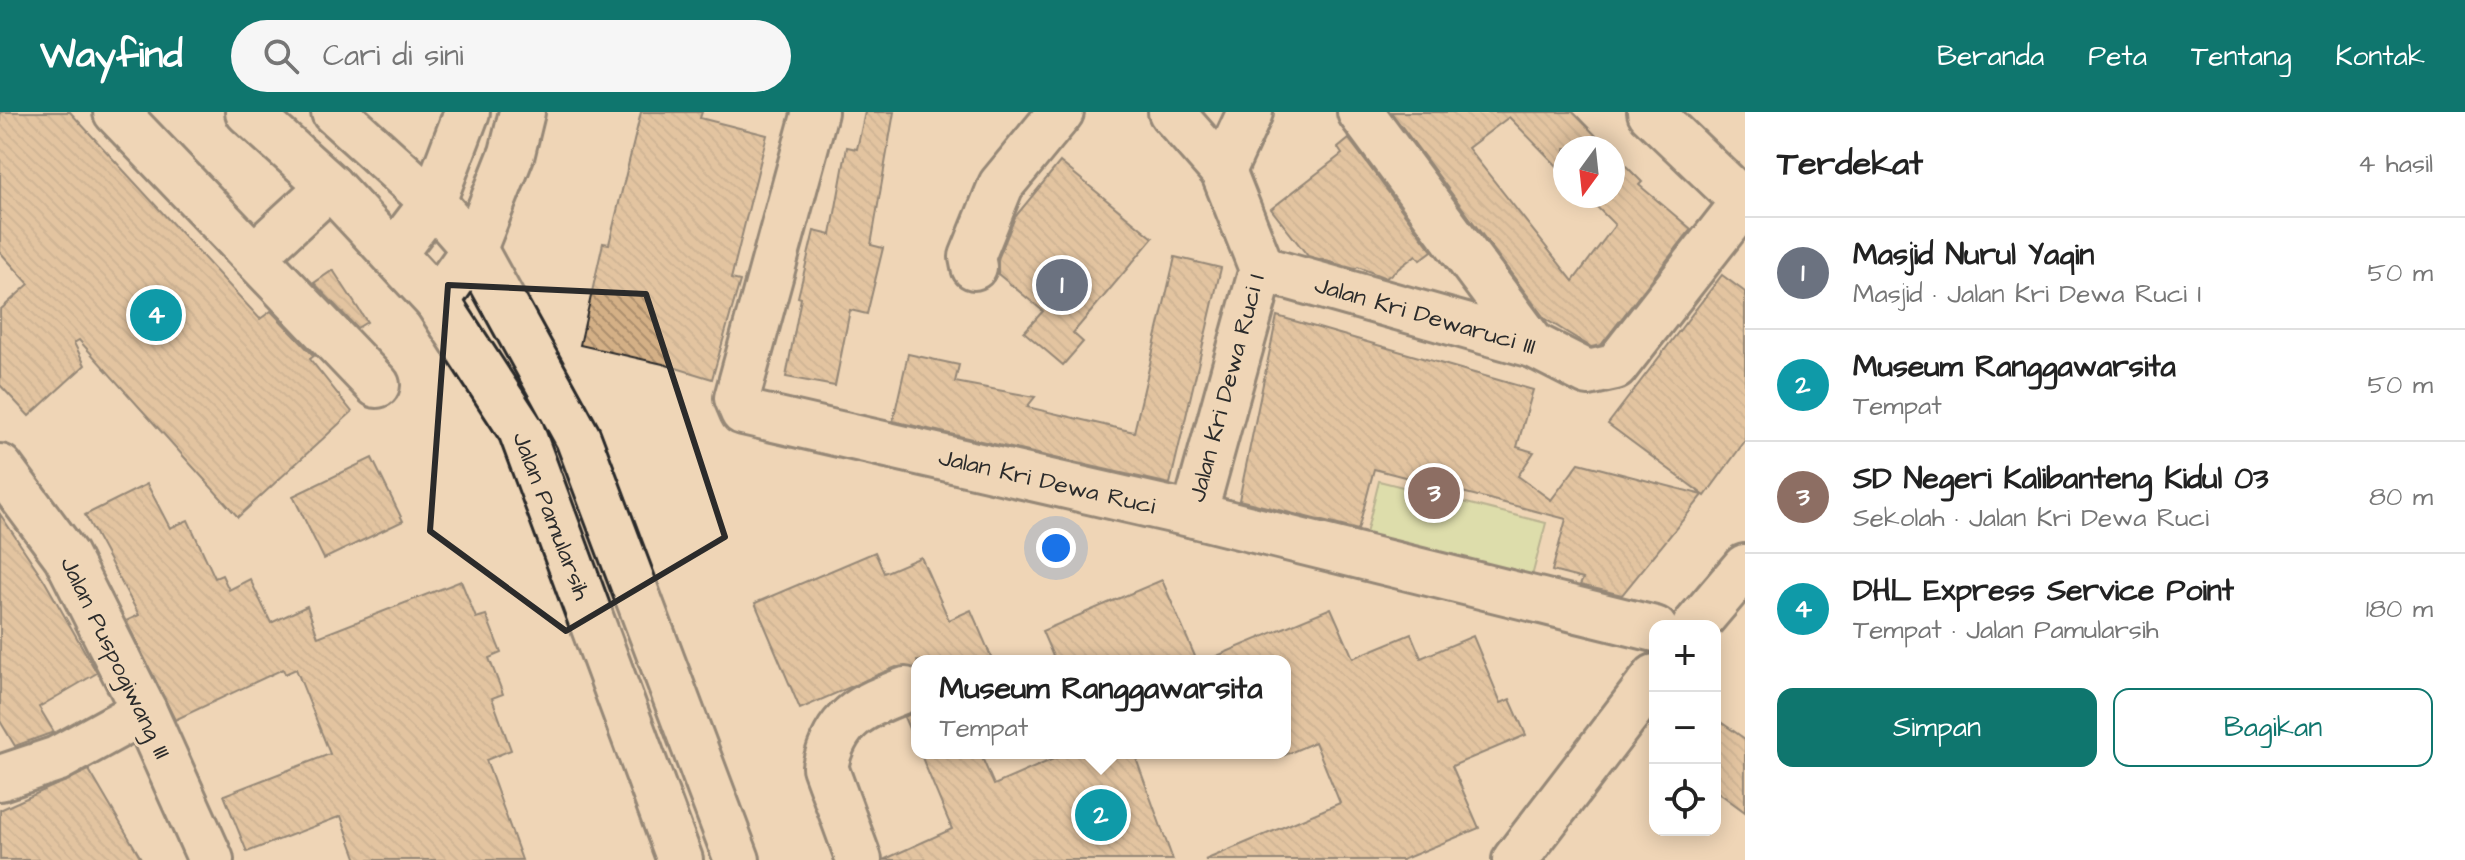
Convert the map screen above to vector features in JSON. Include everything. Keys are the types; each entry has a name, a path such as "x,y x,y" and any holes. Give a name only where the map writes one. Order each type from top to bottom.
{"main road":[{"path":"116,112 377,385"},
{"name":"Jalan Pamularsih","path":"248,112 330,186 437,301 521,430 680,860"},
{"name":"Jalan Pamularsih","path":"334,112 433,202 474,249 578,438 737,860"},
{"path":"394,253 433,202 467,112"},
{"path":"437,301 474,249 512,153 522,112"},
{"name":"Jalan Kri Dewa Ruci","path":"815,112 737,398 740,410 1194,515 1649,628"},
{"path":"974,267 972,257 1001,185 1061,112"},
{"name":"Jalan Kri Dewa Ruci I","path":"1171,112 1223,171 1262,269 1194,515"},
{"path":"1223,171 1250,112"},
{"path":"1360,112 1533,345"},
{"path":"1658,114 1744,203"},
{"path":"255,255 330,186"},
{"name":"Jalan Kri Dewaruci III","path":"1262,269 1533,345 1588,373 1615,367 1744,203"},
{"name":"Jalan Puspogiwang III","path":"0,467 66,556 144,711 211,860"},
{"path":"1700,620 1745,567"},
{"path":"1515,860 1649,685"},
{"path":"859,860 825,767 828,751 836,735 862,707 905,690"},
{"path":"0,778 57,759 144,711"}],"highlighted area":[{"path":"448,285 646,294 725,537 566,631 430,531"}],"green space":[{"path":"1379,481 1546,523 1530,584 1364,542"}],"building":[{"path":"0,112 70,112 260,319 271,311 314,356 310,359 352,412 238,517 79,340 74,343 85,365 29,416 0,385 0,310 29,284 0,252"},
{"path":"641,112 702,112 700,118 767,135 731,279 740,281 712,379 580,345 603,243 609,244"},
{"path":"865,112 894,112 871,245 883,248 867,314 850,310 835,386 786,377 801,298 798,297 814,231 831,235 847,147 857,149"},
{"path":"1391,112 1573,112 1596,136 1553,136 1553,162 1509,117 1468,148 1573,281 1615,225 1598,208 1625,208 1625,165 1642,182 1639,185 1691,229 1601,345 1591,347 1545,319"},
{"path":"1349,139 1432,251 1420,260 1416,255 1386,278 1358,267 1355,269 1308,256 1271,209 1342,154 1338,148"},
{"path":"1060,162 1153,238 1073,333 1083,342 1063,365 1024,332 1043,311 998,274 998,259 1015,217"},
{"path":"1175,257 1221,268 1170,484 893,421 908,354 959,365 955,382 1035,397 1027,407 1134,432"},
{"path":"333,270 367,322 357,328 314,283"},
{"path":"1722,275 1745,292 1745,441 1705,496 1608,424"},
{"path":"1277,316 1533,390 1517,447 1534,452 1518,476 1551,500 1579,463 1703,495 1622,595 1580,585 1583,579 1552,571 1566,519 1374,469 1358,530 1239,500"},
{"path":"372,458 403,521 324,559 293,496"},
{"path":"147,484 170,528 188,520 215,578 222,575 229,590 250,579 271,623 307,606 318,637 461,581 476,618 486,615 501,653 489,658 503,694 492,698 511,750 486,760 522,860 357,860 341,816 247,852 224,795 330,754 296,669 285,674 283,669 175,720 126,621 139,615 85,515"},
{"path":"0,514 44,580 97,673 39,707 54,732 15,746 0,721"},
{"path":"875,552 884,573 921,557 949,620 971,610 990,655 911,655 911,668 896,667 800,709 755,603"},
{"path":"1162,580 1194,655 1052,655 1042,631"},
{"path":"1331,608 1353,658 1411,634 1421,658 1473,636 1501,703 1510,699 1526,735 1452,766 1479,828 1402,860 1205,860 1340,803 1315,742 1291,752 1291,655 1219,655"},
{"path":"911,714 911,733 904,717"},
{"path":"1721,722 1745,739 1745,812 1721,794"},
{"path":"923,759 983,759 994,785 1053,759 1136,759 1173,860 883,860 952,829"},
{"path":"89,770 142,860 0,860 0,810"}],"place":[{"name":"Masjid Nurul Yaqin","path":"1062,285"},
{"name":"DHL Express Service Point","path":"156,315"},
{"name":"SD Negeri Kalibanteng Kidul 03","path":"1434,493"},
{"name":"Museum Ranggawarsita","path":"1101,815"}]}
